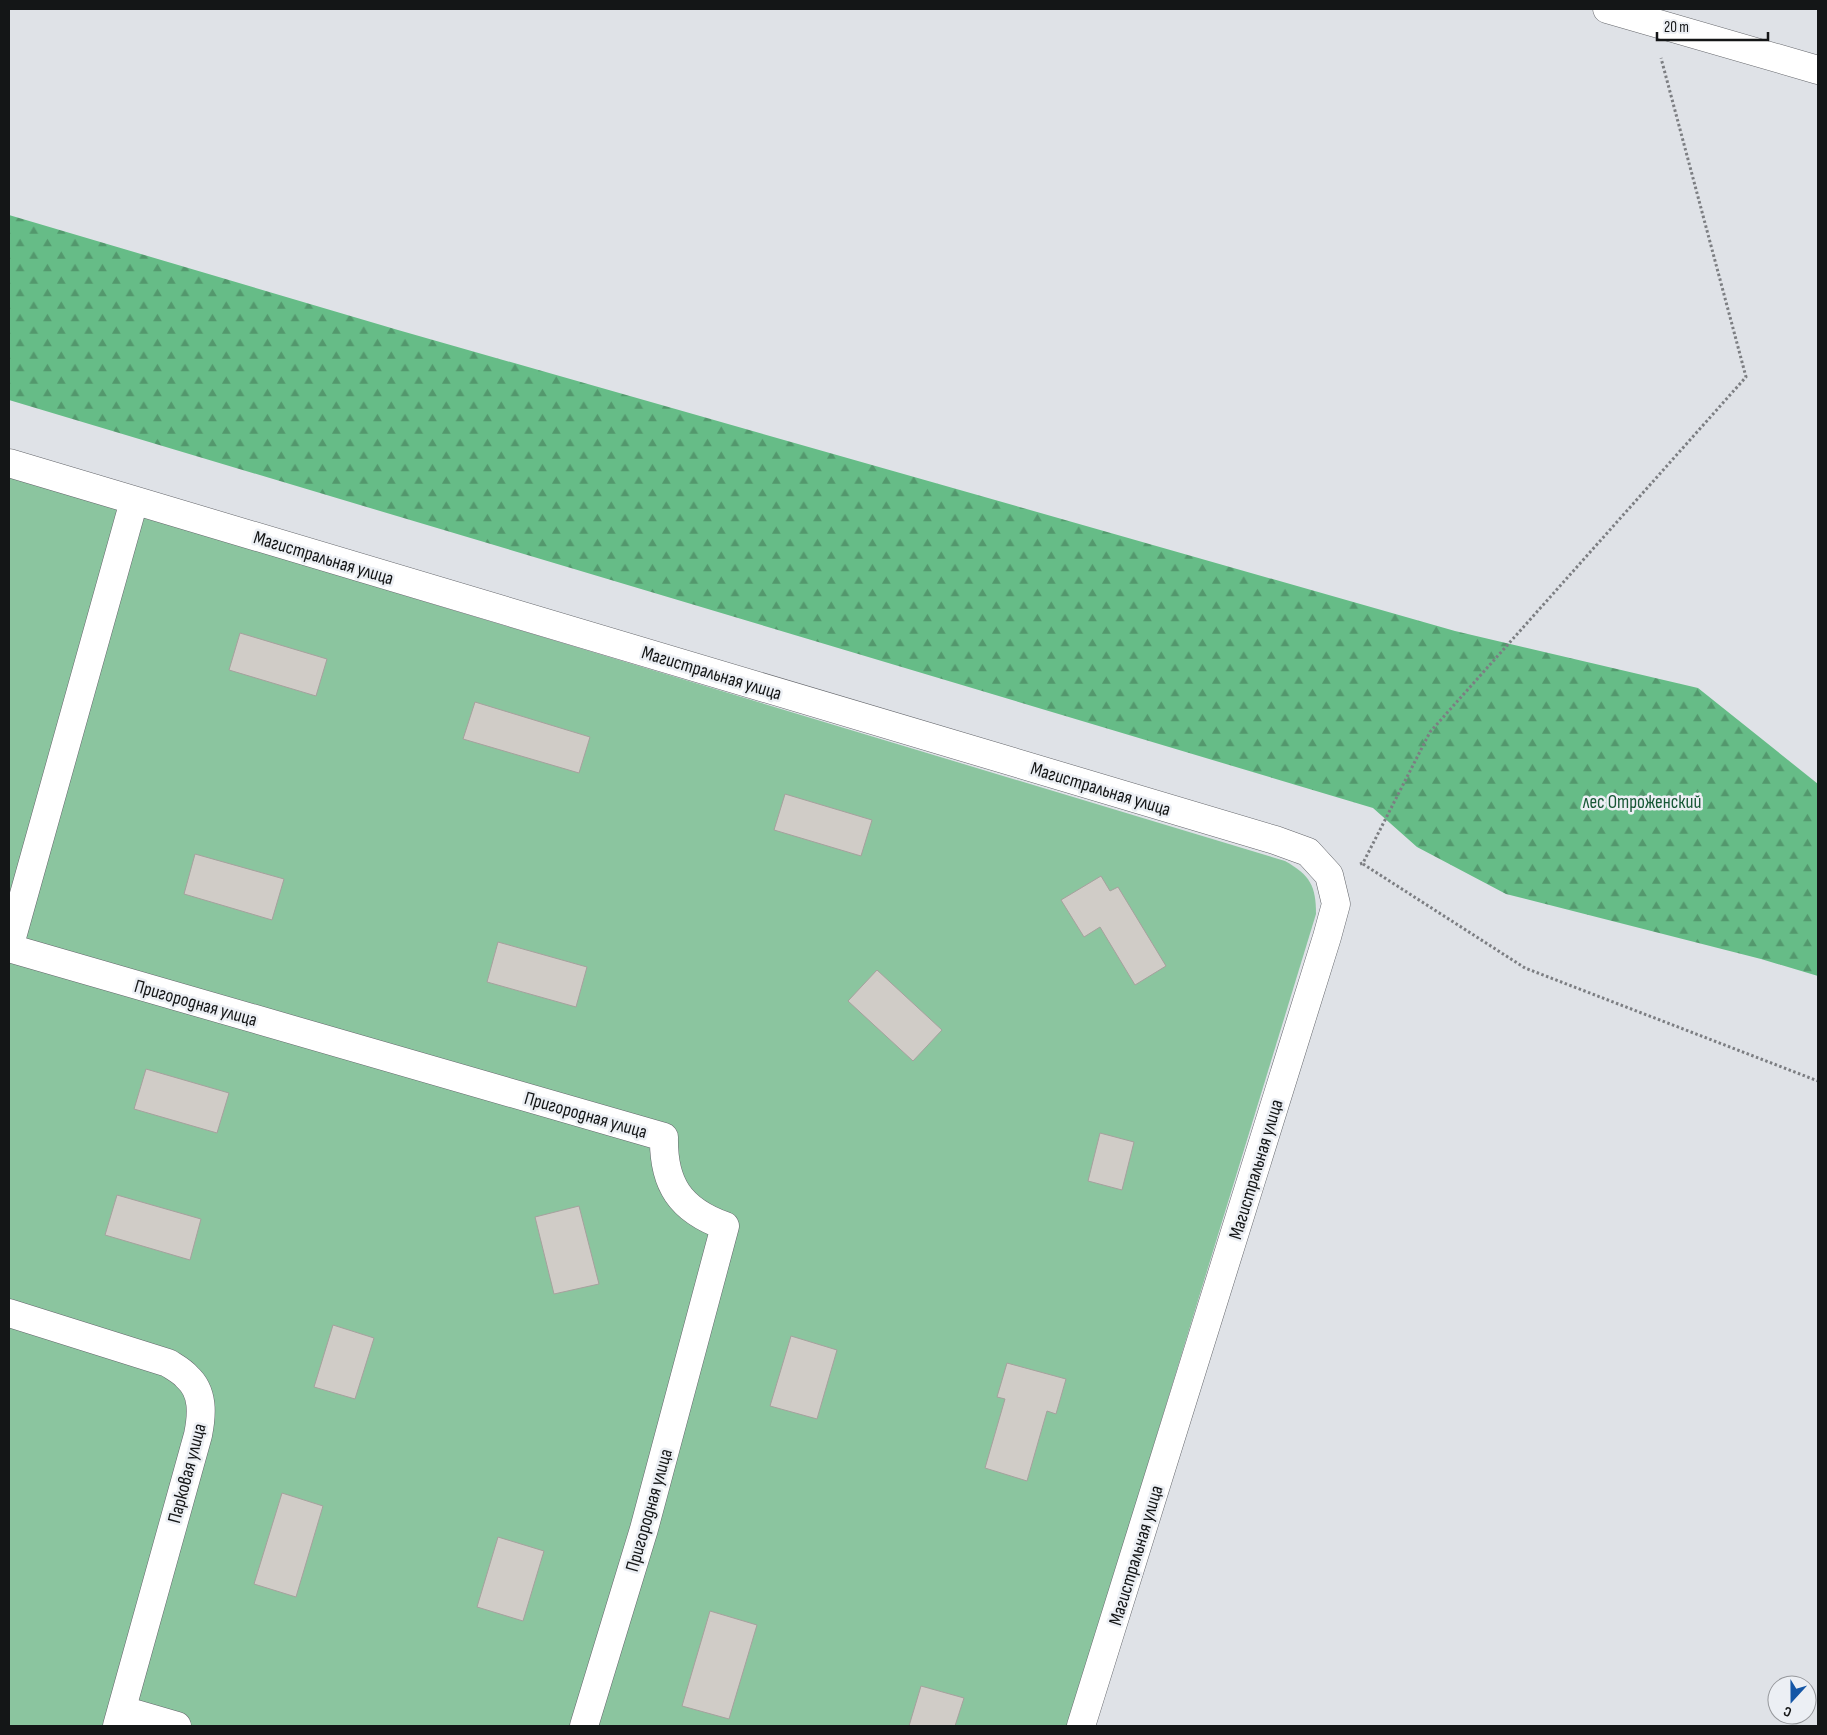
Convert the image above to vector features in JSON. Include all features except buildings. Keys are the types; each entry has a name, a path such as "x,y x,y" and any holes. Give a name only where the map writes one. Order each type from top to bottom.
{"street":[{"path":"1607,9 1818,70"},
{"name":"Магистральная улица","path":"9,463 1275,840 1308,852 1329,875 1336,904 1327,937 1081,1726"},
{"path":"9,948 134,501"},
{"name":"Пригородная улица","path":"9,948 664,1137 663,1156 668,1176 677,1194 690,1208 707,1220 725,1226 644,1529 584,1726"},
{"name":"Парковая улица","path":"9,1313 168,1363 188,1377 199,1394 202,1417 198,1435 119,1718"},
{"path":"119,1718 177,1726"}],"path":[{"path":"1329,875 1363,864 1430,732 1746,377 1651,22"},
{"path":"1363,864 1525,968 1818,1081"}],"green space":[{"name":"лес Отроженский","path":"9,215 398,330 1455,631 1698,688 1818,784 1818,976 1761,959 1506,894 1417,847 1373,808 9,400"},
{"path":"9,476 1285,861 1306,877 1315,896 1316,914 1068,1726 9,1726"}]}
